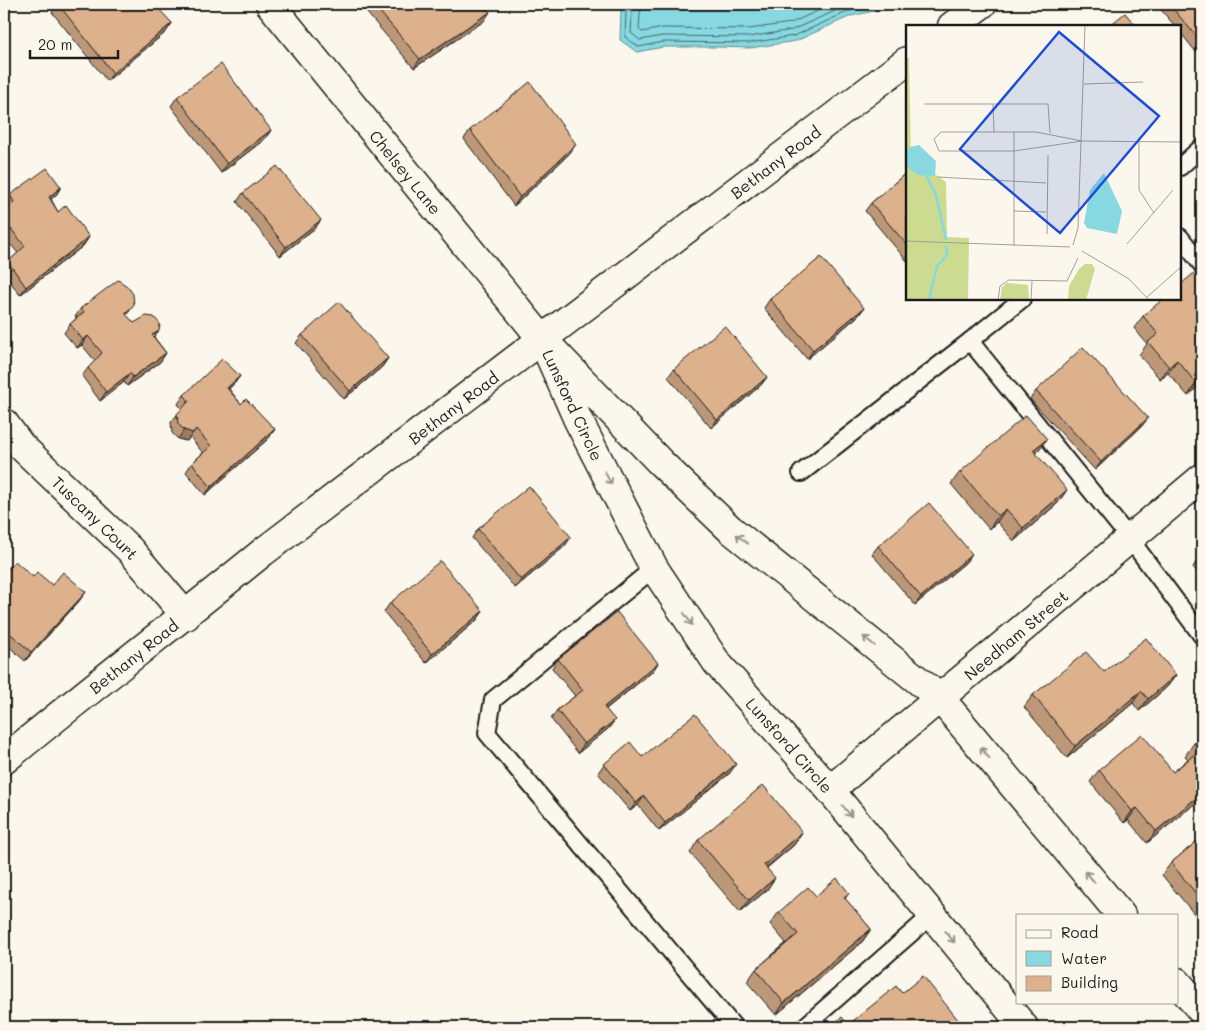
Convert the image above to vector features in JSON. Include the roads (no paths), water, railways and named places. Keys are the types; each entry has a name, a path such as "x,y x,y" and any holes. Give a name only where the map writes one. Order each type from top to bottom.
{"street":[{"name":"Chelsey Lane","path":"270,4 542,339"},
{"path":"953,25 982,4"},
{"name":"Bethany Road","path":"4,760 53,719 186,616 263,552 906,62"},
{"name":"Lunsford Circle","path":"542,339 578,420 654,568 717,663 830,790 1024,1027"},
{"name":"Lunsford Circle","path":"542,339 662,463 730,528 940,698 1120,914"},
{"name":"Tuscany Court","path":"4,423 20,446 130,550 186,616"},
{"name":"Needham Street","path":"830,790 1202,478"},
{"path":"1178,983 1202,1011"}],"lane":[{"path":"1181,166 1202,147"},
{"path":"1181,238 1202,265"},
{"path":"801,473 1021,300"},
{"path":"970,341 1130,539 1202,636"},
{"path":"654,568 493,700 487,733 734,1027"},
{"path":"804,1027 932,916"}],"water":[{"path":"624,4 892,4 883,9 851,16 796,41 750,48 663,47 637,52 620,40 621,9"}]}
